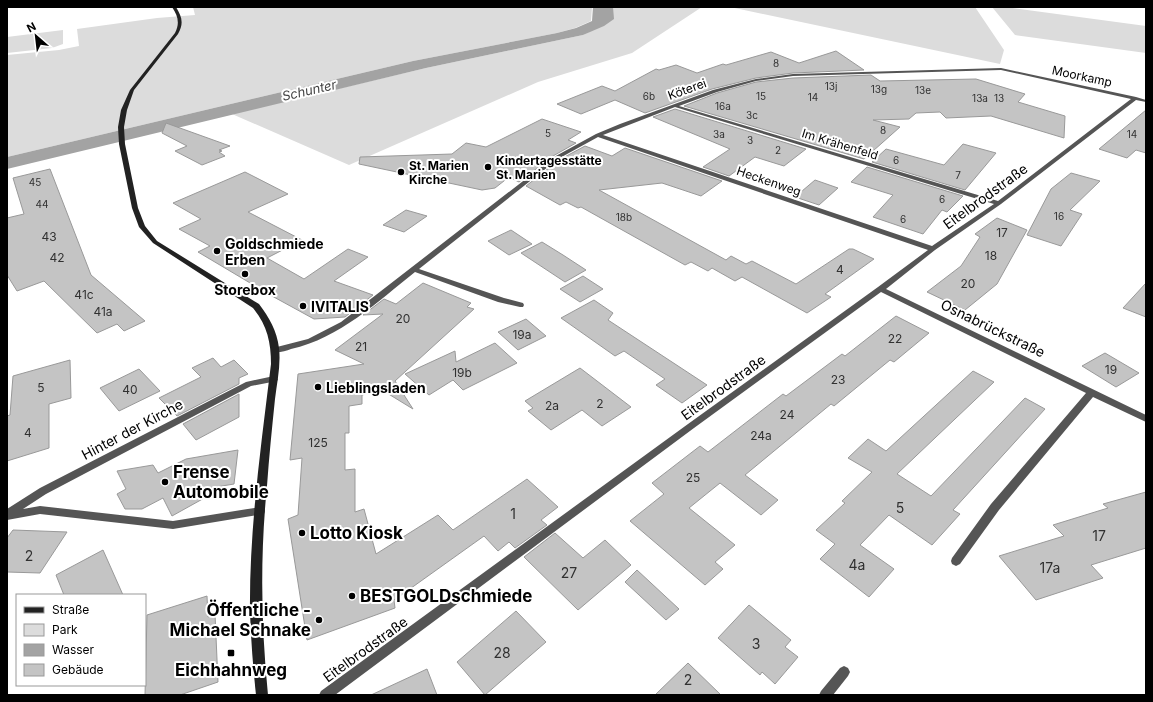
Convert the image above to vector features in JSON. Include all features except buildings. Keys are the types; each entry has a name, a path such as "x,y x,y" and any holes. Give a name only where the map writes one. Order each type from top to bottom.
{"main road":[{"path":"174,7 180,17 180,27 173,41 132,90 122,114 122,144 136,208 142,227 155,242 256,306 265,317 270,327 276,350 256,553 256,594 262,695"}],"street":[{"name":"Köterei","path":"276,350 296,346 330,333 344,324 556,158 598,135 730,87 756,80 781,76 996,69 1014,71"},
{"name":"Moorkamp","path":"1014,71 1146,101"},
{"name":"Eitelbrodstraße","path":"325,695 691,426 882,289 933,249 999,203 1136,98"},
{"name":"Im Krähenfeld","path":"675,106 999,203"},
{"name":"Heckenweg","path":"598,135 933,249"},
{"path":"414,269 507,302 520,305"},
{"name":"Osnabrückstraße","path":"882,289 1146,419"},
{"name":"Hinter der Kirche","path":"7,515 43,491 249,384 274,379"},
{"path":"956,561 995,507 1091,393"},
{"name":"Hinter der Kirche","path":"7,515 40,510 173,525 260,511"},
{"path":"825,695 844,672"}],"green space":[{"path":"193,7 592,7 591,21 575,28 557,33 413,61 7,157 7,55 59,50 79,46 77,29 157,18 195,15"},
{"path":"613,7 702,7 632,53 538,82 349,165 232,114 426,68 583,35 613,19"},
{"path":"730,7 975,7 1004,50 1000,64"},
{"path":"992,7 1005,7 1146,26 1146,53 1015,35"},
{"path":"63,30 63,44 52,48 7,53 7,37"}],"water":[{"name":"Schunter","path":"593,7 613,7 614,19 604,26 583,35 426,68 7,169 7,157 413,61 576,28 592,21"}],"place":[{"name":"Kindertagesstätte St. Marien","path":"488,167"},
{"name":"St. Marien Kirche","path":"401,172"},
{"name":"Goldschmiede Erben","path":"217,251"},
{"name":"Storebox","path":"245,274"},
{"name":"IVITALIS","path":"303,306"},
{"name":"Lieblingsladen","path":"318,387"},
{"name":"Frense Automobile","path":"165,482"},
{"name":"Lotto Kiosk","path":"302,533"},
{"name":"BESTGOLDschmiede","path":"352,596"},
{"name":"Öffentliche - Michael Schnake","path":"319,620"},
{"name":"Eichhahnweg","path":"231,653"}]}
